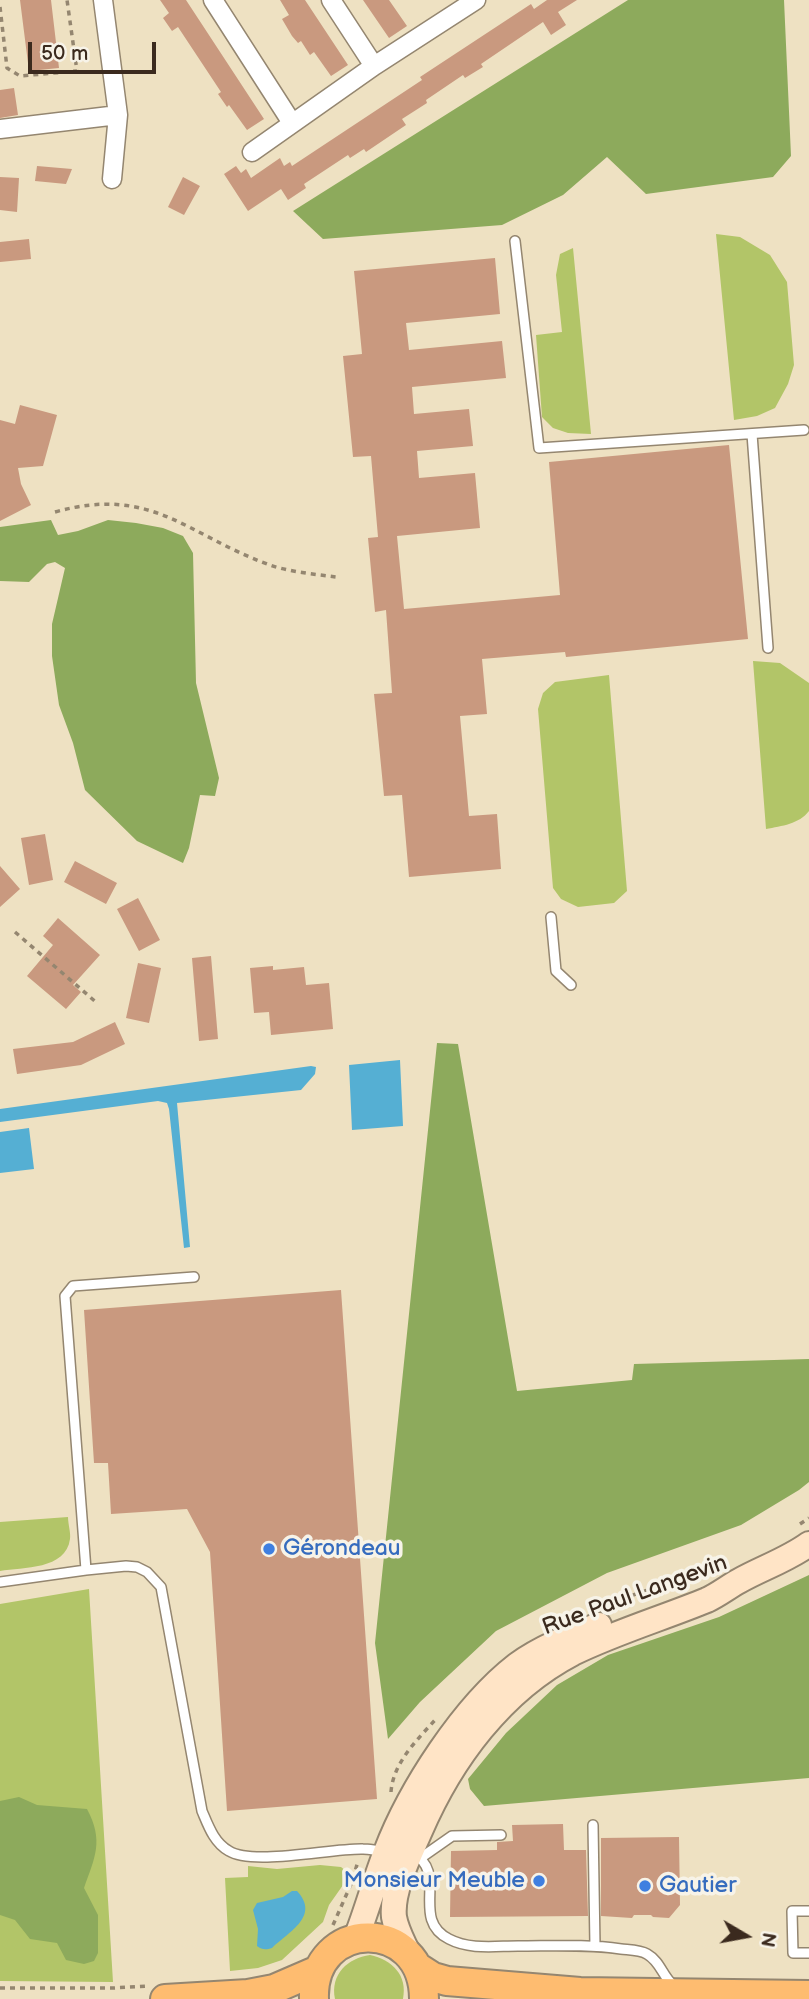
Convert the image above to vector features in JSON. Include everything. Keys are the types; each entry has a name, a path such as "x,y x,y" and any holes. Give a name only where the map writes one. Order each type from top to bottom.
{"main road":[{"name":"Rue Paul Langevin","path":"356,1938 386,1851 415,1791 447,1741 490,1690 518,1665 559,1640 701,1591 733,1572 788,1559 803,1535"},
{"name":"Rue Paul Langevin","path":"413,1960 400,1936 394,1910 401,1879 416,1854 425,1819 454,1766 480,1730 533,1679 573,1653 710,1598 733,1572"},
{"path":"386,1851 416,1854"},
{"path":"314,1999 318,1970 333,1949 356,1938 374,1937 392,1941 433,1978 478,1985 580,1992 809,1995"},
{"path":"413,1960 423,1983 424,1999"},
{"path":"165,1999 248,1994 274,1989 318,1970"}],"street":[{"path":"103,0 118,114 112,179"},
{"path":"213,0 292,123"},
{"path":"331,0 374,66"},
{"path":"252,152 374,66 476,0"},
{"path":"0,129 118,114"}],"lane":[{"path":"515,241 539,448 804,430"},
{"path":"752,434 768,648"},
{"path":"551,917 556,971 571,985"},
{"path":"86,1570 65,1296 73,1286 194,1277"},
{"path":"0,1582 86,1570 137,1567 155,1578 161,1587 202,1811 212,1834 222,1846 235,1854 244,1855 286,1856 362,1849 386,1851"},
{"path":"593,1825 595,1946"},
{"path":"501,1835 452,1836 416,1854 430,1868 432,1921 446,1938 470,1947 595,1946 644,1952 659,1962 668,1982 684,1994"},
{"path":"809,1911 792,1911 793,1953 809,1953"}],"path":[{"path":"0,69 7,68 20,76 76,71 67,0"},
{"path":"0,7 7,68"},
{"path":"55,512 101,502 148,509 170,516 268,565 336,577"},
{"path":"15,932 97,1003"},
{"path":"803,1535 809,1518"},
{"name":"Rue Paul Langevin","path":"602,1606 733,1572"}],"green space":[{"path":"628,0 784,0 791,156 773,177 646,194 607,157 563,195 502,225 323,239 293,211"},
{"path":"716,234 740,237 770,255 787,282 794,365 788,384 775,408 757,416 734,420"},
{"path":"573,248 591,434 568,433 553,428 542,417 536,335 562,332 556,275 560,254"},
{"path":"51,520 58,535 108,520 163,528 183,536 193,553 196,683 219,778 215,796 200,795 189,848 183,863 137,841 85,790 73,743 59,705 52,656 52,624 65,568 55,562 47,564 29,582 0,581 0,527"},
{"path":"753,661 780,663 809,683 809,811 795,822 766,829"},
{"path":"609,675 627,891 614,903 578,907 561,899 553,888 538,709 543,693 555,682"},
{"path":"437,1043 458,1044 517,1391 632,1380 634,1364 809,1359 809,1482 741,1525 607,1573 496,1631 420,1702 388,1739 375,1643"},
{"path":"68,1517 70,1539 61,1557 42,1565 0,1571 0,1522"},
{"path":"809,1575 809,1778 484,1806 470,1789 468,1779 506,1733 557,1685 608,1655 719,1617"},
{"path":"89,1589 113,1982 0,1981 0,1604"},
{"path":"19,1797 37,1805 87,1809 96,1840 92,1867 84,1888 98,1915 98,1953 94,1961 84,1964 66,1960 57,1943 30,1939 15,1920 0,1915 0,1801"},
{"path":"320,1865 341,1867 346,1871 343,1885 329,1905 323,1922 282,1960 258,1968 230,1971 225,1878 248,1877 248,1866 277,1869"},
{"path":"370,1955 378,1957 397,1970 403,1983 403,1999 335,1999 335,1982 342,1969 355,1960"}],"water":[{"path":"400,1060 403,1126 352,1130 349,1065"},
{"path":"316,1067 315,1074 301,1090 177,1103 190,1247 184,1248 167,1103 158,1101 0,1122 0,1109"},
{"path":"29,1128 34,1169 0,1173 0,1132"},
{"path":"297,1891 303,1900 304,1916 294,1929 272,1948 257,1946 258,1929 253,1910 257,1903 283,1897"}],"building":[{"path":"20,0 51,0 59,68 29,71"},
{"path":"160,0 186,0 264,119 247,130 218,94 221,92 178,27 172,31 163,18 169,13"},
{"path":"280,0 305,0 348,65 331,76 314,52 310,55 301,41 298,43 292,36 282,19 289,15"},
{"path":"363,0 389,0 407,26 389,38"},
{"path":"547,0 577,0 558,12 566,25 551,35 543,22 481,64 483,67 465,78 463,75 426,100 427,103 402,119 406,125 366,152 364,149 350,158 348,155 304,184 306,188 288,200 281,189 248,211 224,174 236,166 241,173 246,169 251,178 280,158 284,166 290,162 292,166 531,4 534,9"},
{"path":"14,88 18,115 0,118 0,90"},
{"path":"37,166 72,169 66,184 35,181"},
{"path":"0,177 19,178 17,212 0,210"},
{"path":"183,177 200,186 184,215 168,207"},
{"path":"29,239 31,259 0,262 0,242"},
{"path":"495,258 500,314 406,323 409,350 502,341 506,378 412,387 414,414 469,409 473,446 417,451 419,478 475,473 480,528 397,536 404,609 560,595 549,462 729,445 748,639 566,657 565,652 482,659 487,714 460,716 469,816 497,814 501,869 409,877 402,795 384,796 374,694 392,693 386,610 375,612 368,538 378,537 371,456 353,457 343,356 362,354 354,271"},
{"path":"20,405 57,415 43,466 18,468 21,484 31,505 0,521 0,420 15,424"},
{"path":"45,834 53,880 29,885 21,838"},
{"path":"75,861 117,883 106,904 64,882"},
{"path":"0,866 20,889 0,907"},
{"path":"138,898 160,940 139,951 117,909"},
{"path":"58,918 100,955 73,985 81,992 66,1009 27,976 53,945 43,936"},
{"path":"211,956 218,1039 199,1041 192,958"},
{"path":"138,963 161,968 149,1023 126,1018"},
{"path":"273,966 273,970 304,967 306,985 329,983 333,1029 271,1035 269,1012 254,1013 250,968"},
{"path":"115,1022 125,1044 81,1065 17,1074 13,1049 73,1042"},
{"path":"341,1290 377,1799 227,1811 210,1552 187,1509 111,1514 108,1463 94,1463 84,1310"},
{"path":"563,1824 564,1850 586,1850 588,1916 450,1917 451,1851 497,1850 497,1842 513,1841 512,1825"},
{"path":"679,1837 680,1905 669,1918 651,1915 634,1915 632,1918 601,1916 601,1838"}],"place":[{"name":"Gérondeau","path":"269,1549"},
{"name":"Monsieur Meuble","path":"539,1881"},
{"name":"Gautier","path":"645,1886"}]}
